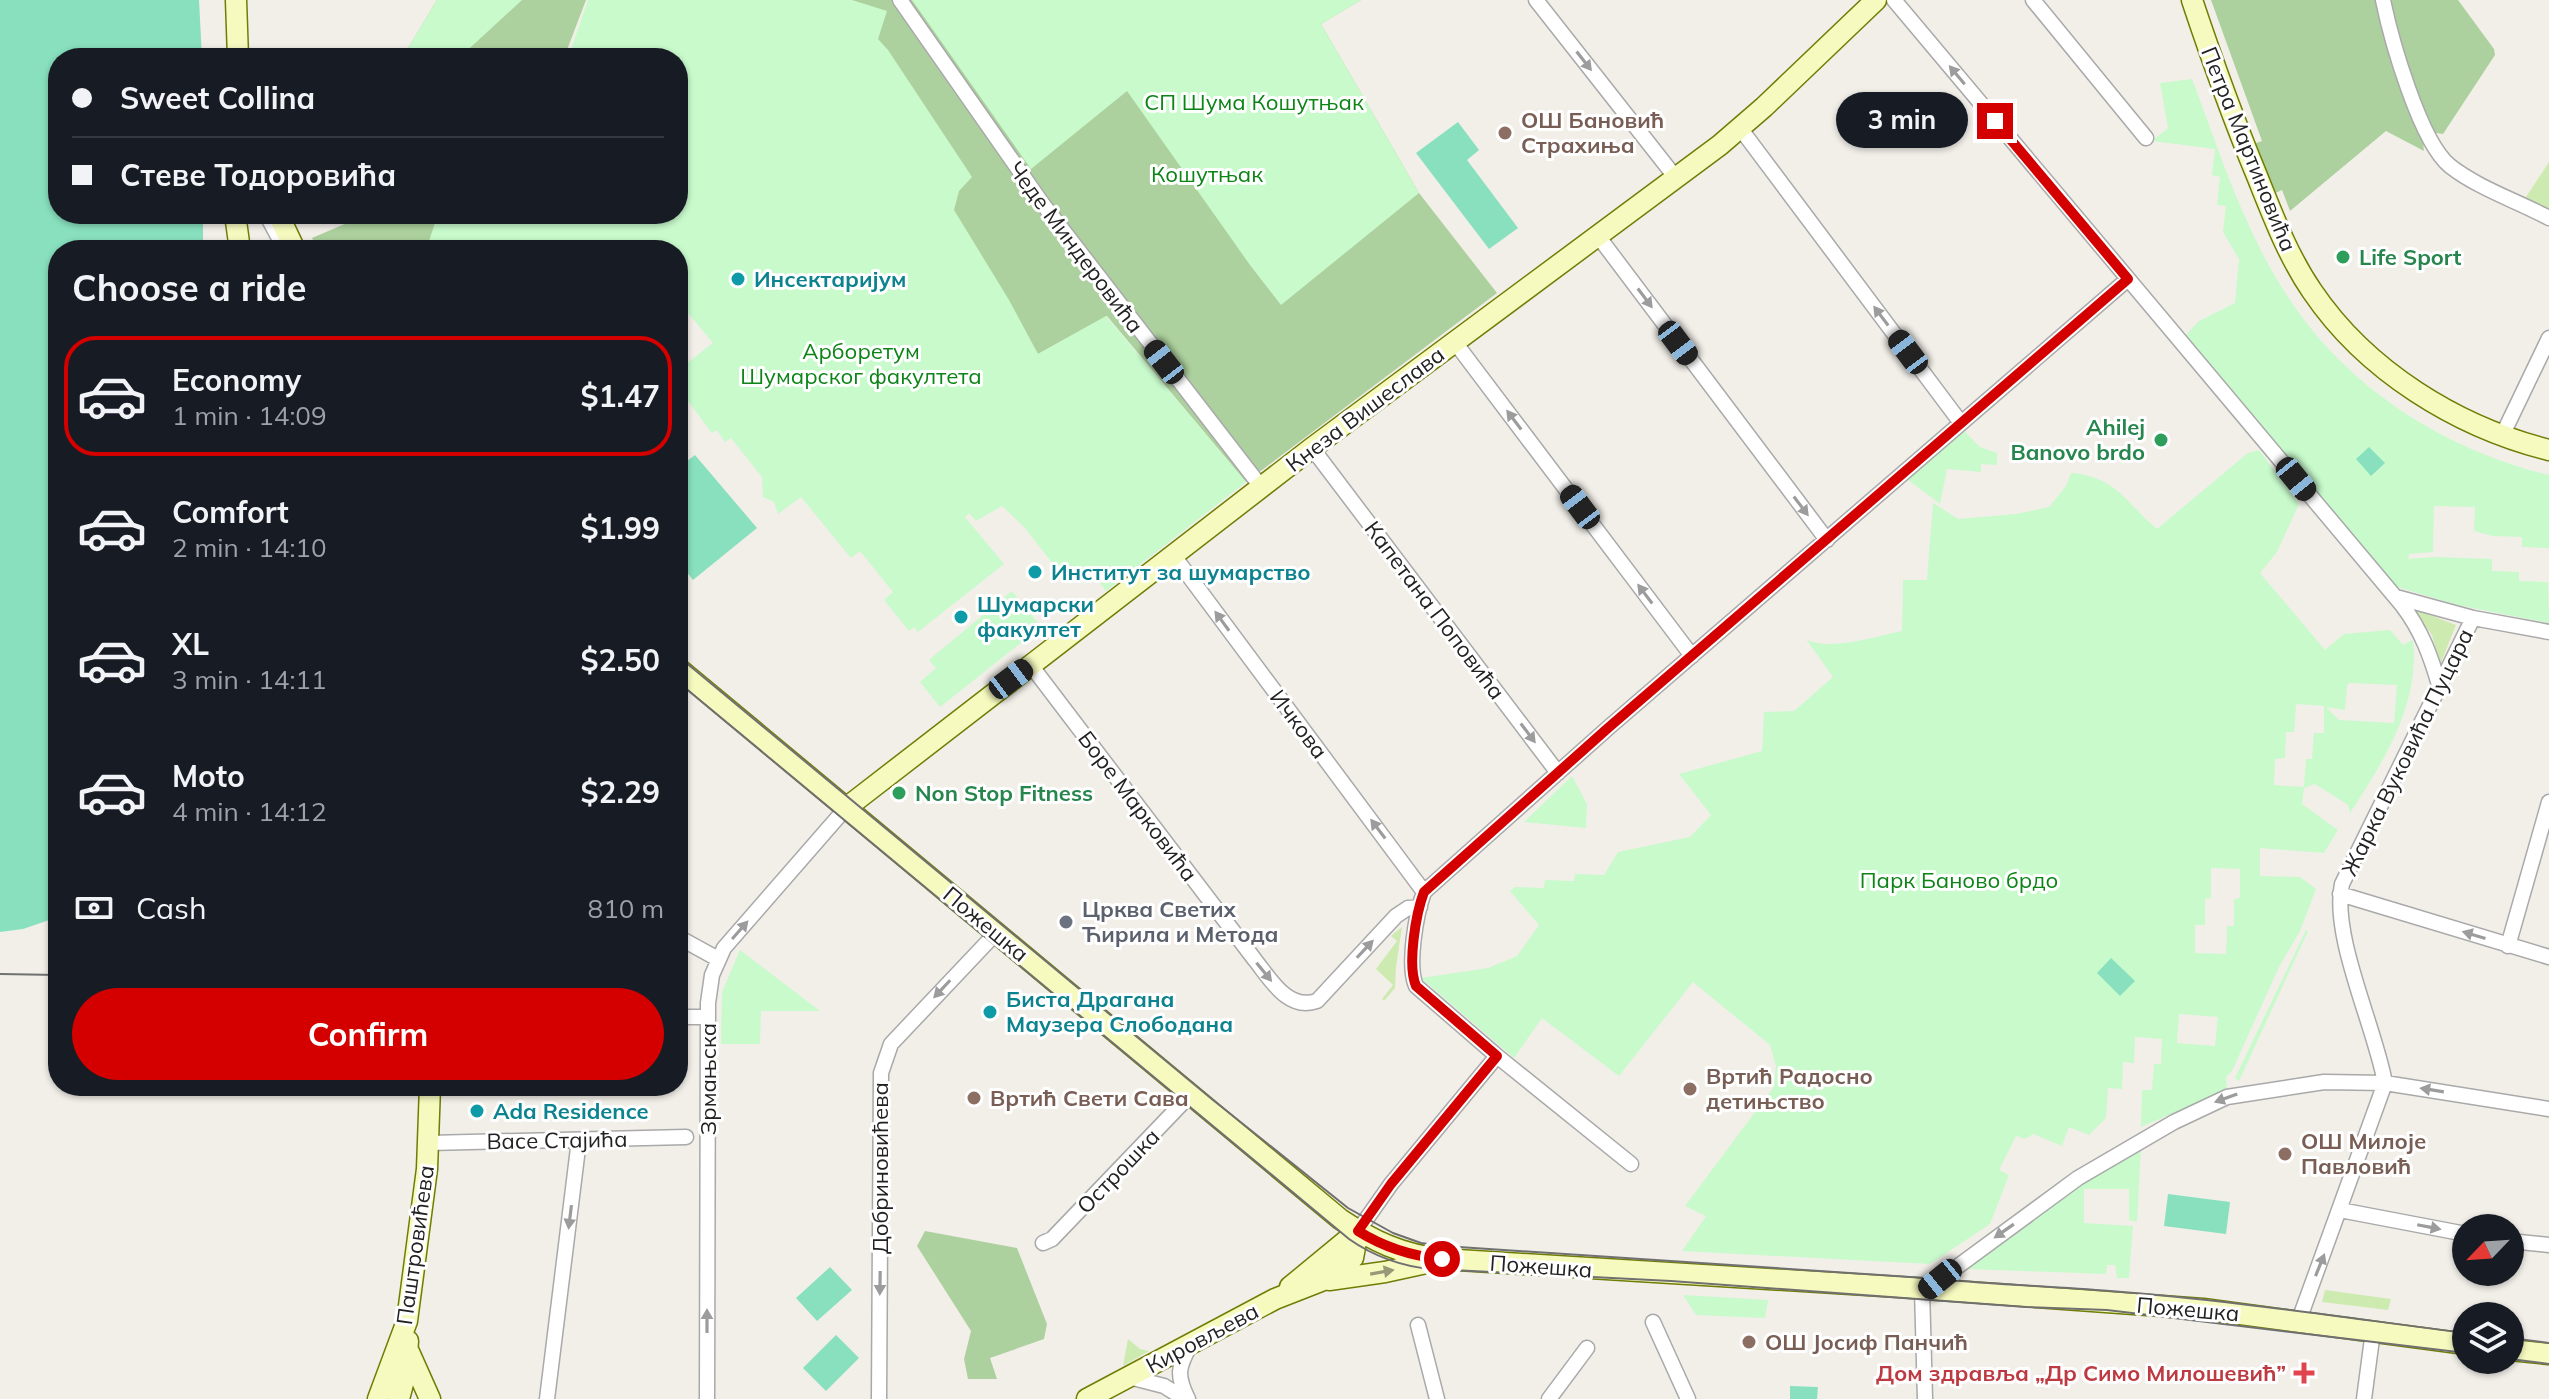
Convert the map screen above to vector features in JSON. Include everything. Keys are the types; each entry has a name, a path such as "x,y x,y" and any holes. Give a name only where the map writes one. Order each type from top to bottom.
{"main road":[{"path":"236,0 238,48"},
{"path":"247,0 248,48"},
{"name":"Кнеза Вишеслава","path":"846,808 1312,448 1740,128 1876,0"},
{"name":"Петра Мартиновића","path":"2192,0 2228,108 2291,254 2312,291 2341,327 2388,371 2460,418 2502,436 2549,450"},
{"name":"Пожешка","path":"688,676 1340,1219 1380,1244 1405,1253 1442,1259 2172,1307 2299,1320 2452,1342"},
{"name":"Паштровићева","path":"378,1399 407,1321 429,1143 430,1096"},
{"name":"Кировљева","path":"1087,1399 1275,1299 1321,1281 1353,1258 1358,1231"},
{"name":"Кировљева","path":"1275,1299 1358,1231"},
{"path":"1321,1281 1385,1272 1442,1259"},
{"path":"407,1321 408,1348 430,1399"},
{"name":"Паштровићева","path":"399,1399 408,1348"},
{"path":"2524,1351 2549,1354"}],"street":[{"name":"Чеде Миндеровића","path":"900,0 1042,203 1262,488"},
{"path":"1536,0 1676,178"},
{"path":"1894,0 2396,597 2416,623 2440,688"},
{"path":"2033,0 2146,138"},
{"path":"2383,0 2413,97 2436,152 2463,174 2549,218"},
{"path":"1740,128 1961,423"},
{"path":"1598,236 1827,540"},
{"path":"1631,1164 1416,986 1412,970 1424,892 2128,279"},
{"path":"2502,436 2549,338"},
{"path":"1454,341 1692,656"},
{"name":"Капетана Поповића","path":"1312,448 1558,773"},
{"name":"Ичкова","path":"1174,556 1424,892"},
{"path":"2396,597 2473,618 2549,632"},
{"name":"Жарка Вуковића Пуцара","path":"2385,1083 2379,1051 2339,916 2340,894 2348,870 2473,618"},
{"name":"Боре Марковића","path":"1030,664 1255,960 1288,998 1309,1004 1317,1001 1396,916 1408,908 1420,907"},
{"path":"2508,946 2544,840 2549,802"},
{"name":"Зрмањска","path":"707,1399 709,990 724,948 846,808"},
{"path":"2340,894 2549,957"},
{"name":"Добриновићева","path":"879,1399 878,1098 884,1058 891,1044 996,933"},
{"path":"688,942 718,959"},
{"path":"688,1017 708,1017"},
{"path":"1358,1231 1391,1184 1497,1056"},
{"path":"1925,1399 1924,1289 2078,1178 2174,1122 2227,1097 2324,1082 2385,1083 2549,1109"},
{"path":"2299,1320 2385,1083"},
{"name":"Острошка","path":"1043,1243 1052,1239 1191,1094"},
{"name":"Васе Стајића","path":"429,1143 686,1137"},
{"path":"547,1399 579,1140"},
{"path":"2340,1210 2452,1231"},
{"path":"2524,1242 2549,1245"},
{"path":"1653,1322 1688,1399"},
{"path":"1418,1325 1437,1399"},
{"path":"2364,1399 2373,1331"},
{"path":"1187,1399 1179,1372 1192,1342"},
{"path":"1549,1399 1587,1348"},
{"path":"1129,1377 1164,1386 1187,1399"}],"green space":[{"path":"0,0 199,0 201,48 48,48 48,224 203,224 203,240 48,240 48,920 23,929 0,932"},
{"path":"437,0 586,0 568,48 408,48"},
{"path":"437,0 522,0 470,48 408,48"},
{"name":"Арборетум Шумарског факултета","path":"588,0 852,0 887,11 878,39 972,177 959,191 954,210 1038,354 1106,316 1246,482 1106,591 1089,567 1068,583 1024,527 1002,506 976,521 969,513 965,517 1004,564 918,632 914,627 909,631 884,600 893,592 860,551 851,558 801,497 778,514 774,502 763,497 762,477 731,438 725,442 717,430 712,433 688,401 688,362 713,343 688,313 688,240 429,240 435,224 688,224 688,48 571,48"},
{"name":"Кошутњак","path":"847,0 1361,0 1321,24 1419,193 1497,293 1246,482 1107,316 1038,354 946,219"},
{"name":"СП Шума Кошутњак","path":"912,0 1361,0 1321,24 1419,193 1281,305 1127,91 1031,169"},
{"path":"2211,0 2458,0 2494,49 2495,55 2443,134 2422,131 2424,151 2386,131 2290,211 2282,190 2269,196 2250,145 2262,141"},
{"path":"2192,79 2258,246 2288,297 2339,360 2369,387 2436,432 2510,464 2549,475 2549,548 2522,547 2522,537 2493,536 2474,531 2475,507 2434,506 2433,552 2409,554 2408,559 2492,559 2492,571 2519,572 2519,581 2548,582 2549,623 2457,605 2394,586 2186,335 2199,321 2235,303 2239,259 2223,232 2226,206 2217,205 2220,177 2212,175 2215,149 2152,141 2168,128 2160,83"},
{"path":"1458,122 1479,150 1467,160 1518,228 1489,249 1416,153"},
{"path":"2549,162 2549,212 2524,200"},
{"path":"345,224 448,224 440,240 312,238"},
{"path":"1963,430 1980,447 1997,453 1997,465 1981,464 1981,472 1947,469 1940,504 1907,479"},
{"path":"2369,447 2385,463 2371,476 2356,459"},
{"name":"Парк Баново брдо","path":"2259,450 2299,504 2277,552 2260,573 2325,650 2344,634 2390,630 2403,645 2413,640 2414,664 2411,687 2397,731 2350,813 2348,805 2315,784 2304,788 2302,804 2338,830 2324,853 2260,848 2260,876 2300,877 2316,889 2300,931 2279,967 2232,1071 2226,1077 2227,1090 2141,1127 2142,1090 2152,1090 2154,1064 2161,1064 2162,1039 2135,1037 2134,1063 2123,1062 2122,1089 2108,1088 2106,1118 2089,1135 2069,1127 2062,1146 2033,1134 2025,1139 2016,1136 1999,1170 2009,1175 1990,1224 1930,1264 1682,1251 1706,1216 1685,1206 1773,1088 1776,1066 1770,1045 1693,982 1619,1076 1542,1018 1514,1058 1421,978 1488,968 1517,956 1539,925 1510,891 1515,887 1544,888 1545,880 1574,881 1575,874 1604,875 1618,852 1690,837 1711,815 1679,774 1762,751 1764,712 1794,711 1833,677 1806,639 1815,643 1840,644 1902,631 1903,580 1927,580 1933,503 1958,519 2016,514 2049,507 2066,486 2071,473 2075,473 2090,476 2112,487 2157,529 2248,453","holes":["2349,683 2397,685 2394,723 2339,720 2326,707 2345,710","2296,704 2324,706 2324,733 2314,733 2312,759 2306,759 2304,787 2274,785 2275,759 2285,758 2286,732 2294,732","2211,868 2240,869 2240,898 2234,899 2234,926 2227,926 2226,954 2195,953 2195,925 2205,925 2205,899 2211,898","2179,1014 2218,1017 2215,1046 2177,1043"]},
{"path":"695,455 757,528 693,580 688,574 688,460"},
{"path":"1012,591 1041,627 940,707 920,682 936,668 929,660"},
{"path":"2412,608 2456,625 2440,665 2432,635"},
{"path":"1572,776 1587,804 1586,828 1524,822"},
{"path":"1402,927 1395,988 1384,1001 1382,999 1393,985 1376,969 1397,941 1391,936"},
{"path":"2308,931 2239,1081 2235,1078"},
{"path":"740,950 820,1011 761,1011 760,1044 721,1044 722,992"},
{"path":"2111,958 2135,981 2120,996 2097,973"},
{"path":"2141,1146 2137,1222 2129,1220 2129,1189 2084,1189 2084,1223 2133,1226 2129,1278 2117,1278 2115,1265 2107,1265 2106,1274 1968,1269 2083,1179"},
{"path":"2168,1194 2230,1202 2226,1234 2164,1226"},
{"path":"925,1231 1017,1248 1047,1324 1044,1339 990,1358 997,1379 968,1379 964,1359 971,1331 917,1246"},
{"path":"830,1267 852,1290 817,1321 796,1298"},
{"path":"2325,1290 2391,1299 2388,1310 2322,1302"},
{"path":"1683,1295 1768,1300 1765,1318 1696,1315"},
{"path":"836,1335 859,1358 826,1391 803,1368"},
{"path":"1128,1339 1140,1349 1149,1351 1123,1366"},
{"path":"1790,1386 1818,1387 1817,1399 1790,1399"}],"tram line":[{"path":"688,664 1213,1100 1348,1208 1393,1233 1421,1243 1444,1246 2155,1295 2452,1331"},
{"path":"688,690 1349,1239 1389,1260 1432,1269 1671,1281 2107,1310 2452,1351"},
{"path":"0,974 48,975"},
{"path":"2524,1340 2549,1343"},
{"path":"2524,1361 2549,1364"}],"place":[{"name":"ОШ Бановић Страхиња","path":"1505,133"},
{"name":"Life Sport","path":"2343,257"},
{"name":"Инсектаријум","path":"738,279"},
{"name":"Ahilej Banovo brdo","path":"2161,440"},
{"name":"Институт за шумарство","path":"1035,572"},
{"name":"Шумарски факултет","path":"961,617"},
{"name":"Non Stop Fitness","path":"899,793"},
{"name":"Црква Светих Ћирила и Метода","path":"1066,922"},
{"name":"Биста Драгана Маузера Слободана","path":"990,1012"},
{"name":"Вртић Радосно детињство","path":"1690,1089"},
{"name":"Вртић Свети Сава","path":"974,1098"},
{"name":"Ada Residence","path":"477,1111"},
{"name":"ОШ Милоје Павловић","path":"2285,1154"},
{"name":"ОШ Јосиф Панчић","path":"1749,1342"},
{"name":"Дом здравља „Др Симо Милошевић”","path":"2304,1373"}],"route":[{"path":"1442,1259 1405,1253 1380,1244 1358,1231 1391,1184 1497,1056 1416,986 1412,970 1424,892 1608,728 2128,279 1995,121"}]}
